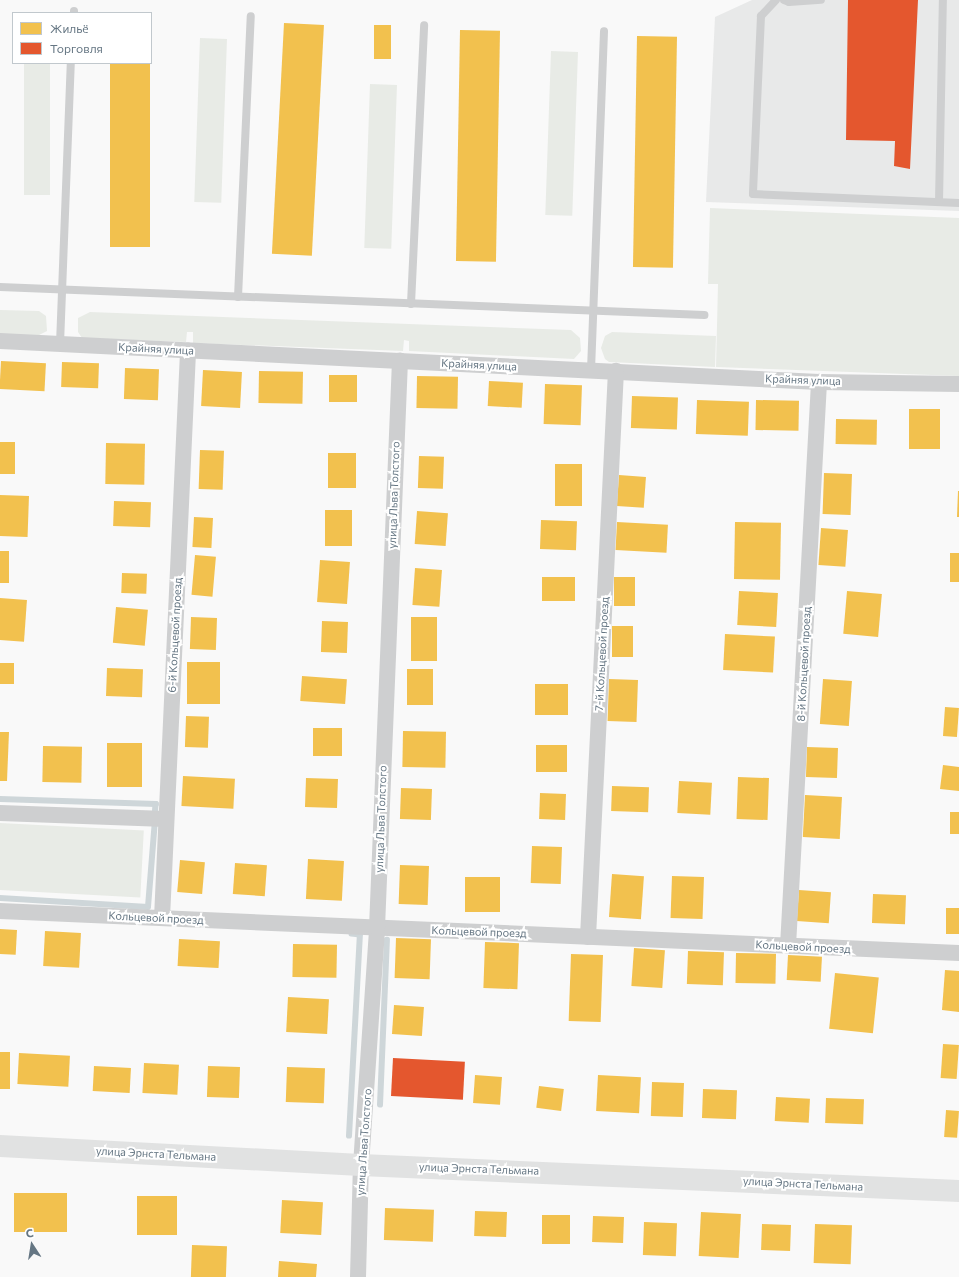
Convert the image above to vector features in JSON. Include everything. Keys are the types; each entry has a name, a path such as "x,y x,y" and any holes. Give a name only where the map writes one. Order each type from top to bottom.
{"main road":[{"name":"улица Эрнста Тельмана","path":"0,1146 361,1166 959,1191"}],"street":[{"name":"Крайняя улица","path":"0,341 819,382 959,384"},
{"name":"6-й Кольцевой проезд","path":"162,918 188,351"},
{"name":"улица Льва Толстого","path":"358,1277 361,1166 377,928 400,360"},
{"name":"7-й Кольцевой проезд","path":"588,937 616,371"},
{"name":"8-й Кольцевой проезд","path":"788,946 819,382"},
{"path":"0,813 166,820"},
{"name":"Кольцевой проезд","path":"0,911 959,953"}],"lane":[{"path":"776,0 761,16 754,194 959,203"},
{"path":"784,0 821,0"},
{"path":"939,202 943,0"},
{"path":"238,297 251,16"},
{"path":"411,304 424,25"},
{"path":"591,370 604,31"},
{"path":"60,344 72,64"},
{"path":"0,287 704,315"}],"shaded area":[{"path":"752,0 959,0 959,211 706,202 715,17"},
{"path":"200,38 227,39 221,203 194,202"},
{"path":"551,51 578,52 572,216 545,215"},
{"path":"24,64 50,64 50,195 24,195"},
{"path":"370,84 397,85 391,249 364,248"},
{"path":"710,208 959,218 959,376 716,367 718,284 708,284"},
{"path":"0,310 39,311 46,316 47,331 37,336 0,335"},
{"path":"90,312 571,330 580,338 581,351 574,359 409,351 409,341 404,340 403,351 193,343 193,332 187,332 186,342 82,338 78,332 78,318"},
{"path":"612,332 716,336 715,367 609,362 605,359 601,348 605,336"},
{"path":"0,823 144,831 140,897 0,890"}],"building: Жильё":[{"path":"284,23 324,25 312,256 272,254"},
{"path":"374,25 391,25 391,59 374,59"},
{"path":"460,30 500,31 496,262 456,261"},
{"path":"637,36 677,37 673,268 633,267"},
{"path":"110,64 150,64 150,247 110,247"},
{"path":"1,361 46,363 44,391 0,389"},
{"path":"62,362 99,363 98,388 61,387"},
{"path":"125,368 159,369 158,400 124,399"},
{"path":"203,370 242,372 240,408 201,406"},
{"path":"259,371 303,372 302,404 258,403"},
{"path":"329,375 357,375 357,402 329,402"},
{"path":"417,376 458,377 457,409 416,408"},
{"path":"489,381 523,383 522,408 488,406"},
{"path":"545,384 582,385 581,425 544,424"},
{"path":"632,396 678,398 677,430 631,428"},
{"path":"697,400 749,402 748,436 696,434"},
{"path":"756,400 799,401 798,431 755,430"},
{"path":"909,409 940,409 940,449 909,449"},
{"path":"836,419 877,420 877,445 836,444"},
{"path":"0,442 15,442 15,474 0,474"},
{"path":"106,443 145,444 144,485 105,484"},
{"path":"200,450 224,451 223,490 199,489"},
{"path":"328,453 356,453 356,488 328,488"},
{"path":"419,456 444,457 443,489 418,488"},
{"path":"555,464 582,464 582,506 555,506"},
{"path":"824,473 852,474 851,515 823,514"},
{"path":"619,475 646,477 644,508 617,506"},
{"path":"958,491 959,517 957,517"},
{"path":"0,495 29,496 28,537 0,536"},
{"path":"114,501 151,502 150,527 113,526"},
{"path":"325,510 352,510 352,546 325,546"},
{"path":"417,511 448,513 446,546 415,544"},
{"path":"194,517 213,518 211,548 192,547"},
{"path":"541,520 577,521 576,550 540,549"},
{"path":"617,522 668,525 666,553 616,550"},
{"path":"735,522 781,523 780,580 734,579"},
{"path":"821,528 848,530 845,567 818,565"},
{"path":"0,551 9,551 9,583 0,583"},
{"path":"950,553 959,553 959,582 950,582"},
{"path":"195,555 216,557 212,597 192,595"},
{"path":"320,560 350,562 347,604 317,602"},
{"path":"415,568 442,570 439,607 412,605"},
{"path":"122,573 147,574 146,594 121,593"},
{"path":"542,577 575,577 575,601 542,601"},
{"path":"614,577 635,577 635,606 614,606"},
{"path":"739,591 778,593 776,627 737,625"},
{"path":"847,591 882,594 878,637 843,634"},
{"path":"0,598 27,600 24,642 0,640"},
{"path":"116,607 148,610 145,646 113,643"},
{"path":"191,617 217,618 216,650 190,649"},
{"path":"411,617 437,617 437,661 411,661"},
{"path":"322,621 348,622 347,653 321,652"},
{"path":"612,626 633,626 633,657 612,657"},
{"path":"725,634 775,637 773,673 723,670"},
{"path":"187,662 220,662 220,704 187,704"},
{"path":"0,663 14,663 14,684 0,684"},
{"path":"107,668 143,669 142,697 106,696"},
{"path":"407,669 433,669 433,705 407,705"},
{"path":"302,676 347,679 345,704 300,701"},
{"path":"609,679 638,680 637,722 608,721"},
{"path":"823,679 852,681 849,726 820,724"},
{"path":"535,684 568,684 568,715 535,715"},
{"path":"945,707 959,708 957,737 943,736"},
{"path":"186,716 209,717 208,748 185,747"},
{"path":"313,728 342,728 342,756 313,756"},
{"path":"403,731 446,732 445,768 402,767"},
{"path":"0,732 9,732 7,781 0,781"},
{"path":"107,743 142,743 142,787 107,787"},
{"path":"536,745 567,745 567,772 536,772"},
{"path":"43,746 82,747 81,783 42,782"},
{"path":"807,747 838,748 837,778 806,777"},
{"path":"943,765 959,767 959,791 940,789"},
{"path":"183,776 235,779 233,809 181,806"},
{"path":"738,777 769,778 768,820 737,819"},
{"path":"306,778 338,779 337,808 305,807"},
{"path":"679,781 712,783 710,815 677,813"},
{"path":"612,786 649,787 648,812 611,811"},
{"path":"401,788 432,789 431,820 400,819"},
{"path":"540,793 566,794 565,820 539,819"},
{"path":"805,795 842,797 840,839 803,837"},
{"path":"950,812 959,812 959,834 950,834"},
{"path":"532,846 562,847 561,884 531,883"},
{"path":"308,859 344,861 342,901 306,899"},
{"path":"180,860 205,862 202,894 177,892"},
{"path":"235,863 267,865 265,896 233,894"},
{"path":"400,865 429,866 428,905 399,904"},
{"path":"612,874 644,876 641,919 609,917"},
{"path":"672,876 704,877 703,919 671,918"},
{"path":"465,877 500,877 500,912 465,912"},
{"path":"799,890 831,892 829,923 797,921"},
{"path":"873,894 906,895 905,924 872,923"},
{"path":"946,908 959,908 959,934 946,934"},
{"path":"0,929 17,930 16,955 0,954"},
{"path":"45,931 81,933 79,968 43,966"},
{"path":"396,938 431,939 430,979 395,978"},
{"path":"179,939 220,941 219,968 178,966"},
{"path":"485,942 519,943 517,989 483,988"},
{"path":"293,944 337,945 336,978 292,977"},
{"path":"634,948 665,950 662,988 631,986"},
{"path":"688,951 724,952 723,985 687,984"},
{"path":"736,953 776,954 775,984 735,983"},
{"path":"571,954 603,955 601,1022 569,1021"},
{"path":"788,955 822,957 821,982 787,980"},
{"path":"945,970 959,971 959,1012 942,1010"},
{"path":"835,973 879,978 873,1033 829,1029"},
{"path":"288,997 329,999 327,1034 286,1032"},
{"path":"394,1005 424,1007 422,1036 392,1034"},
{"path":"943,1044 959,1045 957,1079 941,1078"},
{"path":"0,1052 10,1052 10,1089 0,1089"},
{"path":"19,1053 70,1056 68,1087 17,1084"},
{"path":"144,1063 179,1065 177,1095 142,1093"},
{"path":"94,1066 131,1068 130,1093 93,1091"},
{"path":"208,1066 240,1067 239,1098 207,1097"},
{"path":"287,1067 325,1068 324,1103 286,1102"},
{"path":"475,1075 502,1077 500,1105 473,1103"},
{"path":"598,1075 641,1077 639,1113 596,1111"},
{"path":"652,1082 684,1083 683,1117 651,1116"},
{"path":"539,1086 564,1089 561,1111 536,1108"},
{"path":"703,1089 737,1090 736,1119 702,1118"},
{"path":"776,1097 810,1099 809,1123 775,1121"},
{"path":"826,1098 864,1099 863,1124 825,1123"},
{"path":"946,1110 959,1111 957,1138 944,1137"},
{"path":"14,1193 67,1193 67,1232 14,1232"},
{"path":"137,1196 177,1196 177,1235 137,1235"},
{"path":"282,1200 323,1202 321,1235 280,1233"},
{"path":"385,1208 434,1210 433,1242 384,1240"},
{"path":"475,1211 507,1212 506,1237 474,1236"},
{"path":"701,1212 741,1214 739,1258 699,1256"},
{"path":"542,1215 570,1215 570,1244 542,1244"},
{"path":"593,1216 624,1217 623,1243 592,1242"},
{"path":"644,1222 677,1223 676,1256 643,1255"},
{"path":"762,1224 791,1225 790,1251 761,1250"},
{"path":"815,1224 852,1225 851,1264 814,1263"},
{"path":"192,1245 227,1246 226,1277 191,1277"},
{"path":"279,1261 317,1264 316,1277 278,1277"}],"building: Торговля":[{"path":"848,0 918,0 910,169 894,166 895,141 846,140"},
{"path":"393,1058 465,1062 463,1100 391,1096"}],"waterway":[{"path":"0,799 156,804 155,818"},
{"path":"0,898 148,907 155,820"},
{"path":"349,1136 360,935 352,934"},
{"path":"380,1105 387,940"}]}
